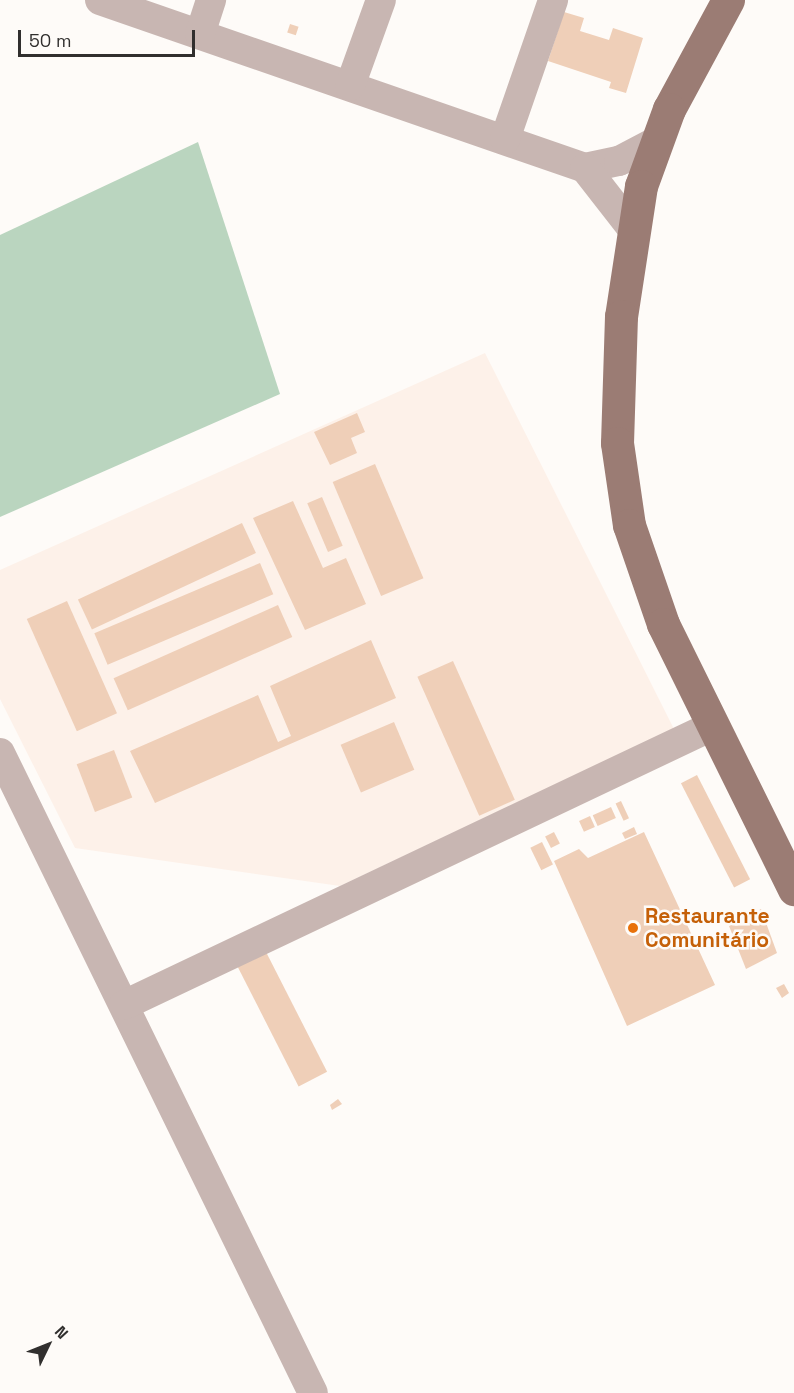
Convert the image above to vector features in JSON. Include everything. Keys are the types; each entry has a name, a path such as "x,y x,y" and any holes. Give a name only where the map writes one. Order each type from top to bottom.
{"main road":[{"path":"728,0 657,141 641,186 621,316 617,442 629,525 663,624 794,889"}],"street":[{"path":"100,0 585,168 619,161 657,141"},
{"path":"200,34 211,0"},
{"path":"350,86 381,0"},
{"path":"505,139 553,0"},
{"path":"585,168 634,231"},
{"path":"124,1005 712,726"},
{"path":"0,753 313,1393"}],"shaded area":[{"path":"485,353 674,729 340,886 75,848 0,699 0,570"}],"green space":[{"path":"198,142 280,394 0,517 0,235"}],"building":[{"path":"564,12 584,18 580,31 609,40 613,28 643,38 626,93 609,88 611,82 548,61"},
{"path":"290,24 299,27 296,35 287,33"},
{"path":"357,413 365,432 351,438 357,453 330,465 314,432"},
{"path":"375,464 423,578 381,596 333,482"},
{"path":"322,497 343,546 328,552 307,503"},
{"path":"293,501 323,568 346,558 366,604 305,630 253,518"},
{"path":"242,523 256,553 92,629 78,599"},
{"path":"260,563 273,594 108,665 94,633"},
{"path":"67,601 117,713 77,731 27,619"},
{"path":"278,605 292,637 128,710 114,678"},
{"path":"371,640 396,698 155,803 130,751 258,695 278,742 291,736 270,686"},
{"path":"453,661 515,800 479,816 417,677"},
{"path":"394,722 414,770 361,793 341,745"},
{"path":"114,750 132,798 95,812 77,764"},
{"path":"697,775 750,879 734,887 681,783"},
{"path":"621,801 629,818 624,821 616,804"},
{"path":"611,807 616,818 598,826 593,815"},
{"path":"590,816 595,827 584,832 579,821"},
{"path":"634,827 637,834 625,839 622,833"},
{"path":"554,832 560,844 551,848 545,837"},
{"path":"644,832 715,985 627,1026 554,861 579,849 588,858"},
{"path":"542,842 553,864 541,870 530,848"},
{"path":"761,909 777,953 746,969 729,926"},
{"path":"264,948 327,1072 299,1086 235,963"},
{"path":"784,984 789,993 782,998 776,988"},
{"path":"338,1099 342,1104 332,1110 330,1105"}],"place":[{"name":"Restaurante Comunitário","path":"633,928"}]}
